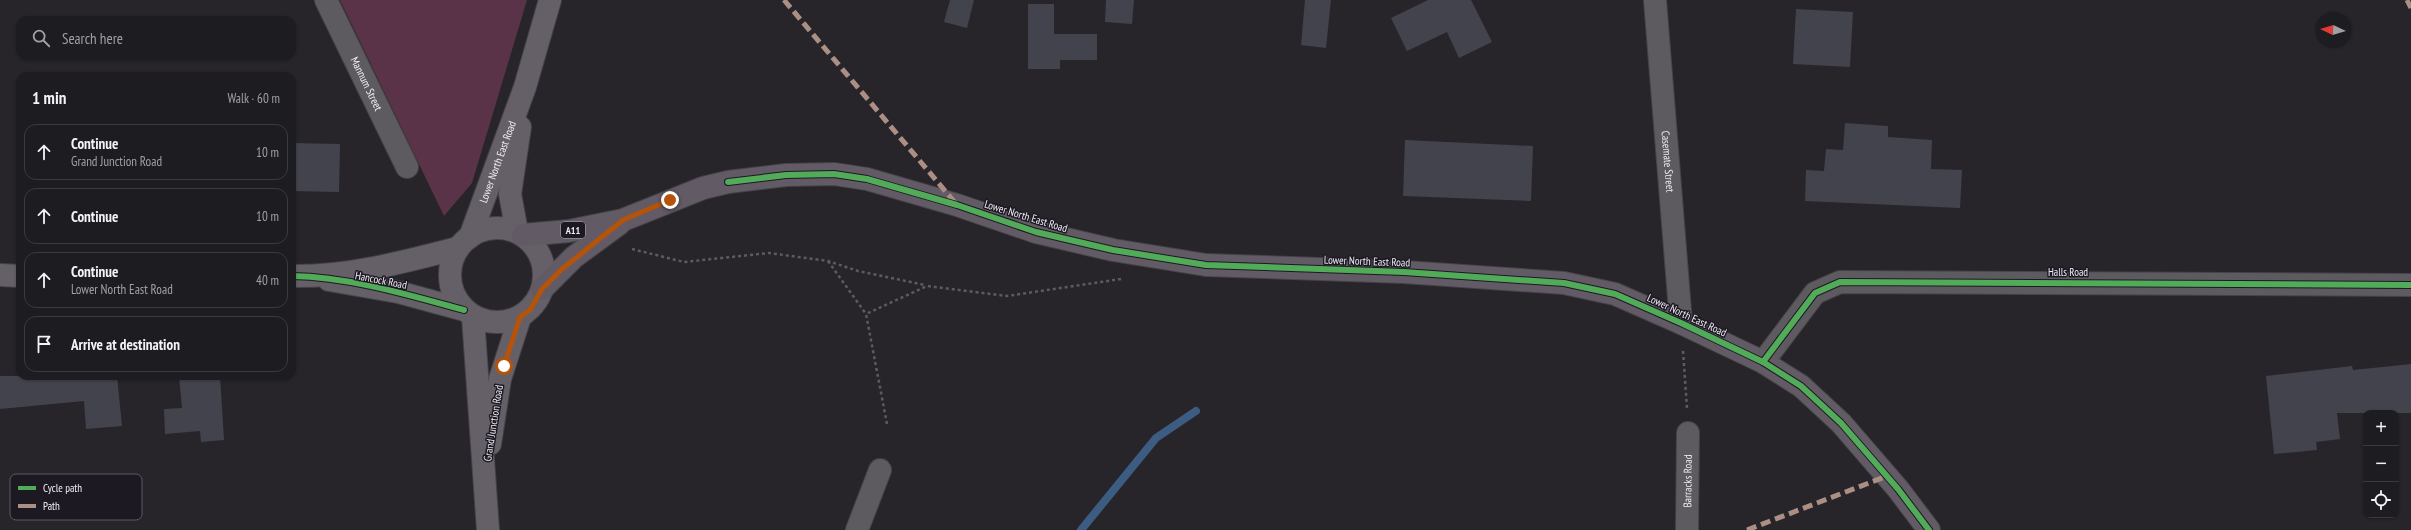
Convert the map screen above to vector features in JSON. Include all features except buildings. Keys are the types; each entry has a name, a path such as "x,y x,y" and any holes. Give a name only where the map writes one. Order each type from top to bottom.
{"main road":[{"name":"Lower North East Road","path":"464,242 525,87 550,0"},
{"name":"Lower North East Road","path":"525,87 510,194 520,234 569,231 623,220 703,188 728,182 786,175 834,174 867,179 957,205 1036,232 1113,250 1206,265 1404,272 1564,283 1616,294 1681,322 1763,362 1801,386 1841,423 1898,489 1929,530"},
{"name":"Lower North East Road","path":"542,289 574,257 623,220"},
{"name":"A11","path":"464,242 488,229 508,229 520,234 532,243 543,264 545,277 542,289 534,305 520,317 497,323 469,313"},
{"name":"Hancock Road","path":"302,276 406,262 464,242"},
{"path":"464,242 450,269 450,280 453,291 469,313"},
{"path":"0,276 16,276"},
{"name":"Hancock Road","path":"302,276 398,292 469,313"},
{"name":"Grand Junction Road","path":"469,313 488,530"},
{"name":"Grand Junction Road","path":"484,484 500,379 520,317"}],"street":[{"name":"Mannum Street","path":"326,0 407,167"},
{"name":"Casemate Street","path":"1655,0 1681,322"},
{"name":"Halls Road","path":"1763,362 1814,293 1840,282 2411,285"},
{"name":"Barracks Road","path":"1687,530 1688,433"},
{"path":"857,530 880,470"}],"path":[{"path":"632,249 684,262 769,253 828,261 858,271 926,286 1007,296 1129,277"},
{"path":"828,261 866,314 887,424"},
{"path":"866,314 926,286"},
{"path":"1681,322 1688,433"}],"shaded area":[{"path":"340,0 527,0 472,183 444,216"}],"waterway":[{"path":"1081,530 1156,438 1196,411"}],"marked path":[{"path":"784,0 957,205"},
{"path":"2407,0 2411,8"},
{"path":"1747,530 1887,476"}],"cycle path":[{"path":"728,182 786,175 834,174 867,179 957,205 1036,232 1113,250 1206,265 1404,272 1564,283 1615,294 1681,323 1763,362 1801,386 1841,423 1898,489 1929,530"},
{"path":"296,276 357,283 464,310"},
{"path":"1763,362 1815,293 1840,282 2411,285"}],"route":[{"path":"504,366 520,317 530,310 538,300 542,289 574,257 623,220 670,200"}]}
